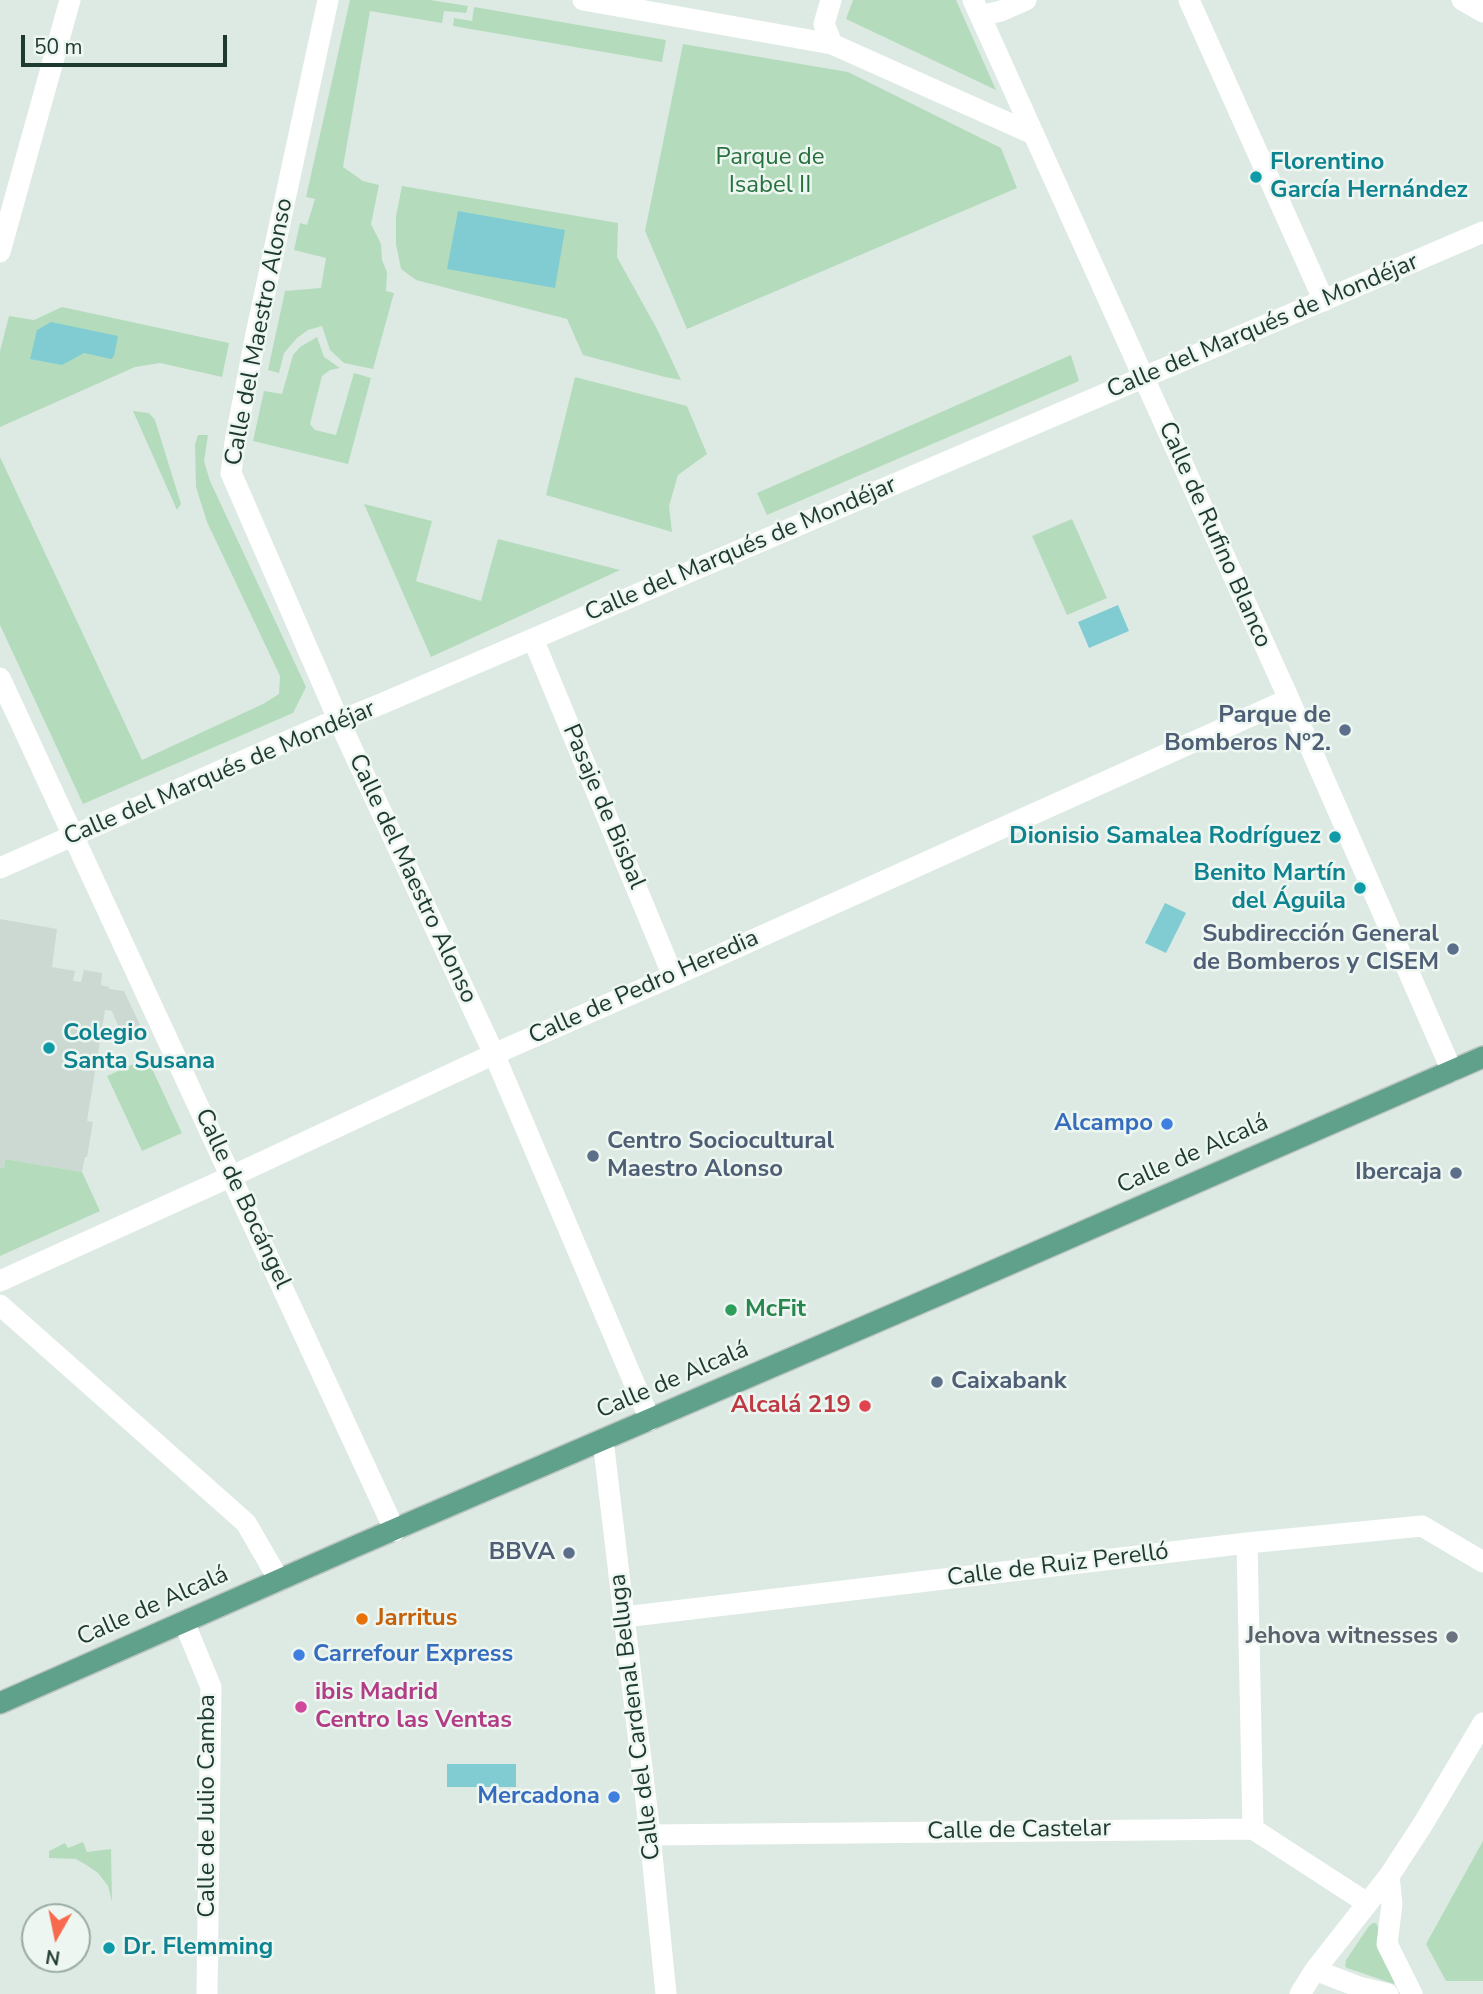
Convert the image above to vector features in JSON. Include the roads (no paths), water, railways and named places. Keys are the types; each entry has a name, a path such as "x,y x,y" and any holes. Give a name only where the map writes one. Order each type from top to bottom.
{"main road":[{"name":"Calle de Alcalá","path":"0,1703 1483,1057"}],"street":[{"path":"0,252 70,0"},
{"name":"Calle del Maestro Alonso","path":"328,0 254,345 231,472 339,721 494,1054 650,1420"},
{"path":"583,0 832,44 1033,134"},
{"path":"831,0 824,24 832,44"},
{"path":"977,8 1001,11 1026,0"},
{"path":"1189,0 1324,301"},
{"name":"Calle de Rufino Blanco","path":"977,8 1289,699 1452,1071"},
{"name":"Calle del Marqués de Mondéjar","path":"0,868 324,725 533,639 1483,232"},
{"name":"Pasaje de Bisbal","path":"533,639 673,976"},
{"name":"Calle de Bocángel","path":"0,678 395,1531"},
{"name":"Calle de Pedro Heredia","path":"0,1281 494,1054 1289,699"},
{"path":"0,1305 246,1523 279,1580"},
{"name":"Calle del Cardenal Belluga","path":"603,1440 666,1994"},
{"name":"Calle de Ruiz Perelló","path":"624,1617 1247,1543 1422,1526 1483,1563"},
{"path":"1247,1543 1253,1829 1367,1903"},
{"name":"Calle de Julio Camba","path":"184,1622 211,1687 207,1994"},
{"path":"1303,1986 1389,1876 1483,1723"},
{"name":"Calle de Castelar","path":"650,1835 1253,1829"},
{"path":"1389,1876 1392,1904 1387,1944 1412,1994"},
{"path":"1303,1986 1359,1987 1388,1994"}],"water":[{"path":"458,211 565,230 555,288 447,269"},
{"path":"51,322 118,336 114,356 111,359 84,353 62,365 30,359 37,330"},
{"path":"1118,605 1129,631 1089,648 1078,622"},
{"path":"1165,903 1186,913 1166,953 1145,943"},
{"path":"447,1764 516,1764 516,1787 447,1787"}],"place":[{"name":"Florentino García Hernández","path":"1256,177"},
{"name":"Parque de Bomberos Nº2.","path":"1345,730"},
{"name":"Dionisio Samalea Rodríguez","path":"1335,837"},
{"name":"Benito Martín del Águila","path":"1360,888"},
{"name":"Subdirección General de Bomberos y CISEM","path":"1453,949"},
{"name":"Colegio Santa Susana","path":"49,1048"},
{"name":"Alcampo","path":"1167,1124"},
{"name":"Centro Sociocultural Maestro Alonso","path":"593,1156"},
{"name":"Ibercaja","path":"1456,1173"},
{"name":"McFit","path":"731,1310"},
{"name":"Caixabank","path":"937,1382"},
{"name":"Alcalá 219","path":"865,1406"},
{"name":"BBVA","path":"569,1553"},
{"name":"Jarritus","path":"362,1619"},
{"name":"Jehova witnesses","path":"1452,1637"},
{"name":"Carrefour Express","path":"299,1655"},
{"name":"ibis Madrid Centro las Ventas","path":"301,1707"},
{"name":"Mercadona","path":"614,1797"},
{"name":"Dr. Flemming","path":"109,1948"}],"park label":[{"name":"Parque de Isabel II","path":"770,172"}]}
